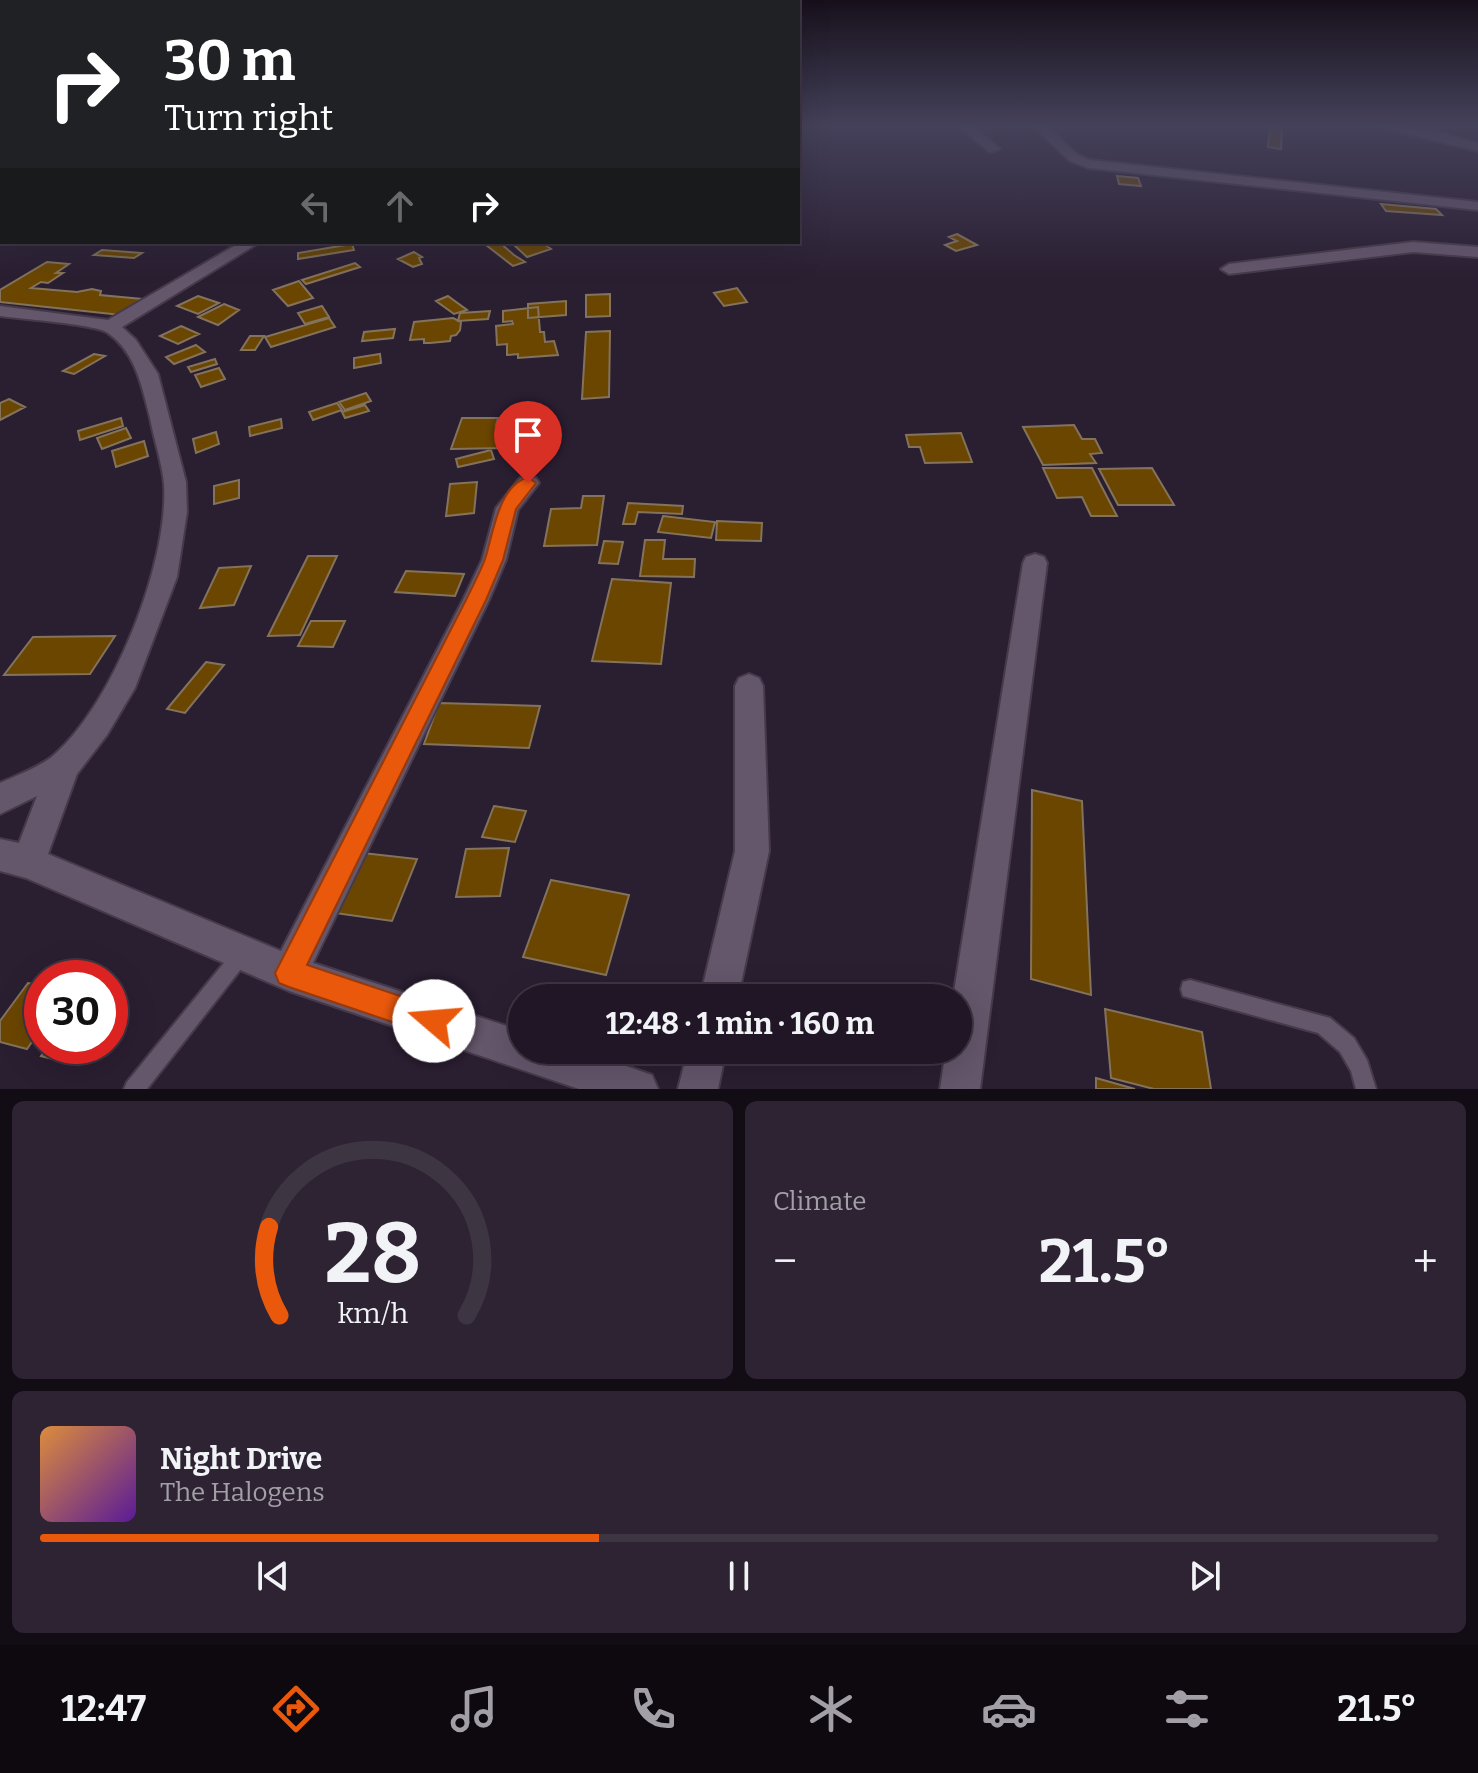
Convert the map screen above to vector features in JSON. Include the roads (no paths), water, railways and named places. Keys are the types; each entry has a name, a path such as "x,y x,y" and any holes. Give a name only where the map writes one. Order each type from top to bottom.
{"street":[{"path":"1207,177 1478,206"},
{"path":"111,326 249,244"},
{"path":"1229,269 1413,247 1478,252"},
{"path":"0,311 111,326 130,344 149,374 175,482 175,512 165,577 121,688 97,726 64,766 14,859 289,973 638,1089"},
{"path":"289,973 476,600 494,560 507,508 528,483"},
{"path":"960,1089 1035,563"},
{"path":"722,984 752,851 749,686"},
{"path":"0,799 64,766"},
{"path":"698,1089 704,1064"}],"lane":[{"path":"134,1089 242,953"},
{"path":"1190,989 1323,1025 1347,1045 1360,1067 1366,1089"}]}
